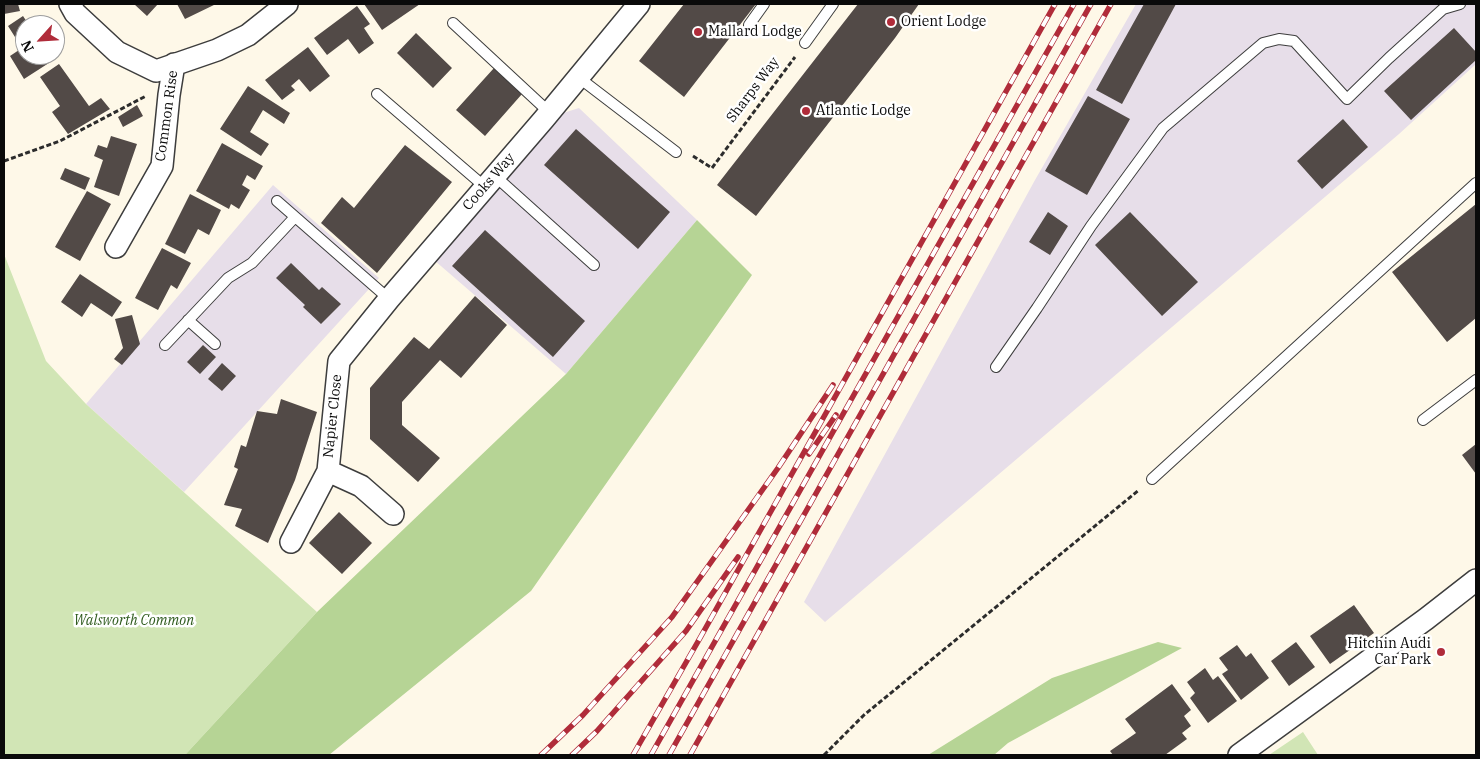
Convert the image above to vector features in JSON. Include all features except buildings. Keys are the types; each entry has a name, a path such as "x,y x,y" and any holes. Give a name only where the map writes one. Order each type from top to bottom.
{"street":[{"name":"Common Rise","path":"70,4 75,14 117,52 165,68 217,50 248,35 287,4"},
{"name":"Cooks Way","path":"339,361 389,299 550,113 640,4"},
{"name":"Common Rise","path":"116,247 162,166 168,95 165,68"},
{"name":"Napier Close","path":"291,542 328,471 339,361"},
{"name":"Napier Close","path":"328,471 361,486 393,514"},
{"path":"1239,755 1476,580"}],"lane":[{"path":"749,25 764,4"},
{"path":"805,43 833,4"},
{"path":"996,366 1091,226 1163,128 1263,43 1279,39 1294,41 1347,100 1442,9 1454,5"},
{"path":"453,23 550,113"},
{"path":"578,77 676,152"},
{"path":"377,94 594,265"},
{"path":"1152,479 1476,183"},
{"path":"277,201 389,299"},
{"path":"165,345 228,278 252,263 296,217"},
{"path":"188,320 215,344"},
{"path":"1424,420 1476,380"}],"path":[{"name":"Sharps Way","path":"712,168 805,43"},
{"path":"4,160 60,140 152,93 165,68"},
{"path":"824,755 864,715 1152,479"}],"shaded area":[{"path":"1136,4 1476,4 1476,64 1399,134 825,622 804,602 1035,180"},
{"path":"579,108 697,220 566,374 427,254 544,119"},
{"path":"273,185 379,278 184,492 86,404"}],"green space":[{"path":"697,220 752,275 531,591 329,755 185,755 317,612 566,374"},
{"name":"Walsworth Common","path":"4,254 46,361 86,404 317,612 185,755 4,755"},
{"path":"1158,642 1182,648 1008,743 994,755 928,755 1052,678"},
{"path":"1303,732 1318,755 1269,755"}],"railway":[{"path":"633,755 1055,4"},
{"path":"651,755 1074,4"},
{"path":"669,755 1091,4"},
{"path":"690,755 1111,4"},
{"path":"541,755 583,715 672,617 778,468 833,385"},
{"path":"809,454 836,415"},
{"path":"572,755 597,731 686,631 738,557"}],"place":[{"name":"Orient Lodge","path":"891,22"},
{"name":"Mallard Lodge","path":"698,32"},
{"name":"Atlantic Lodge","path":"806,111"},
{"name":"Hitchin Audi Car Park","path":"1441,652"}]}
